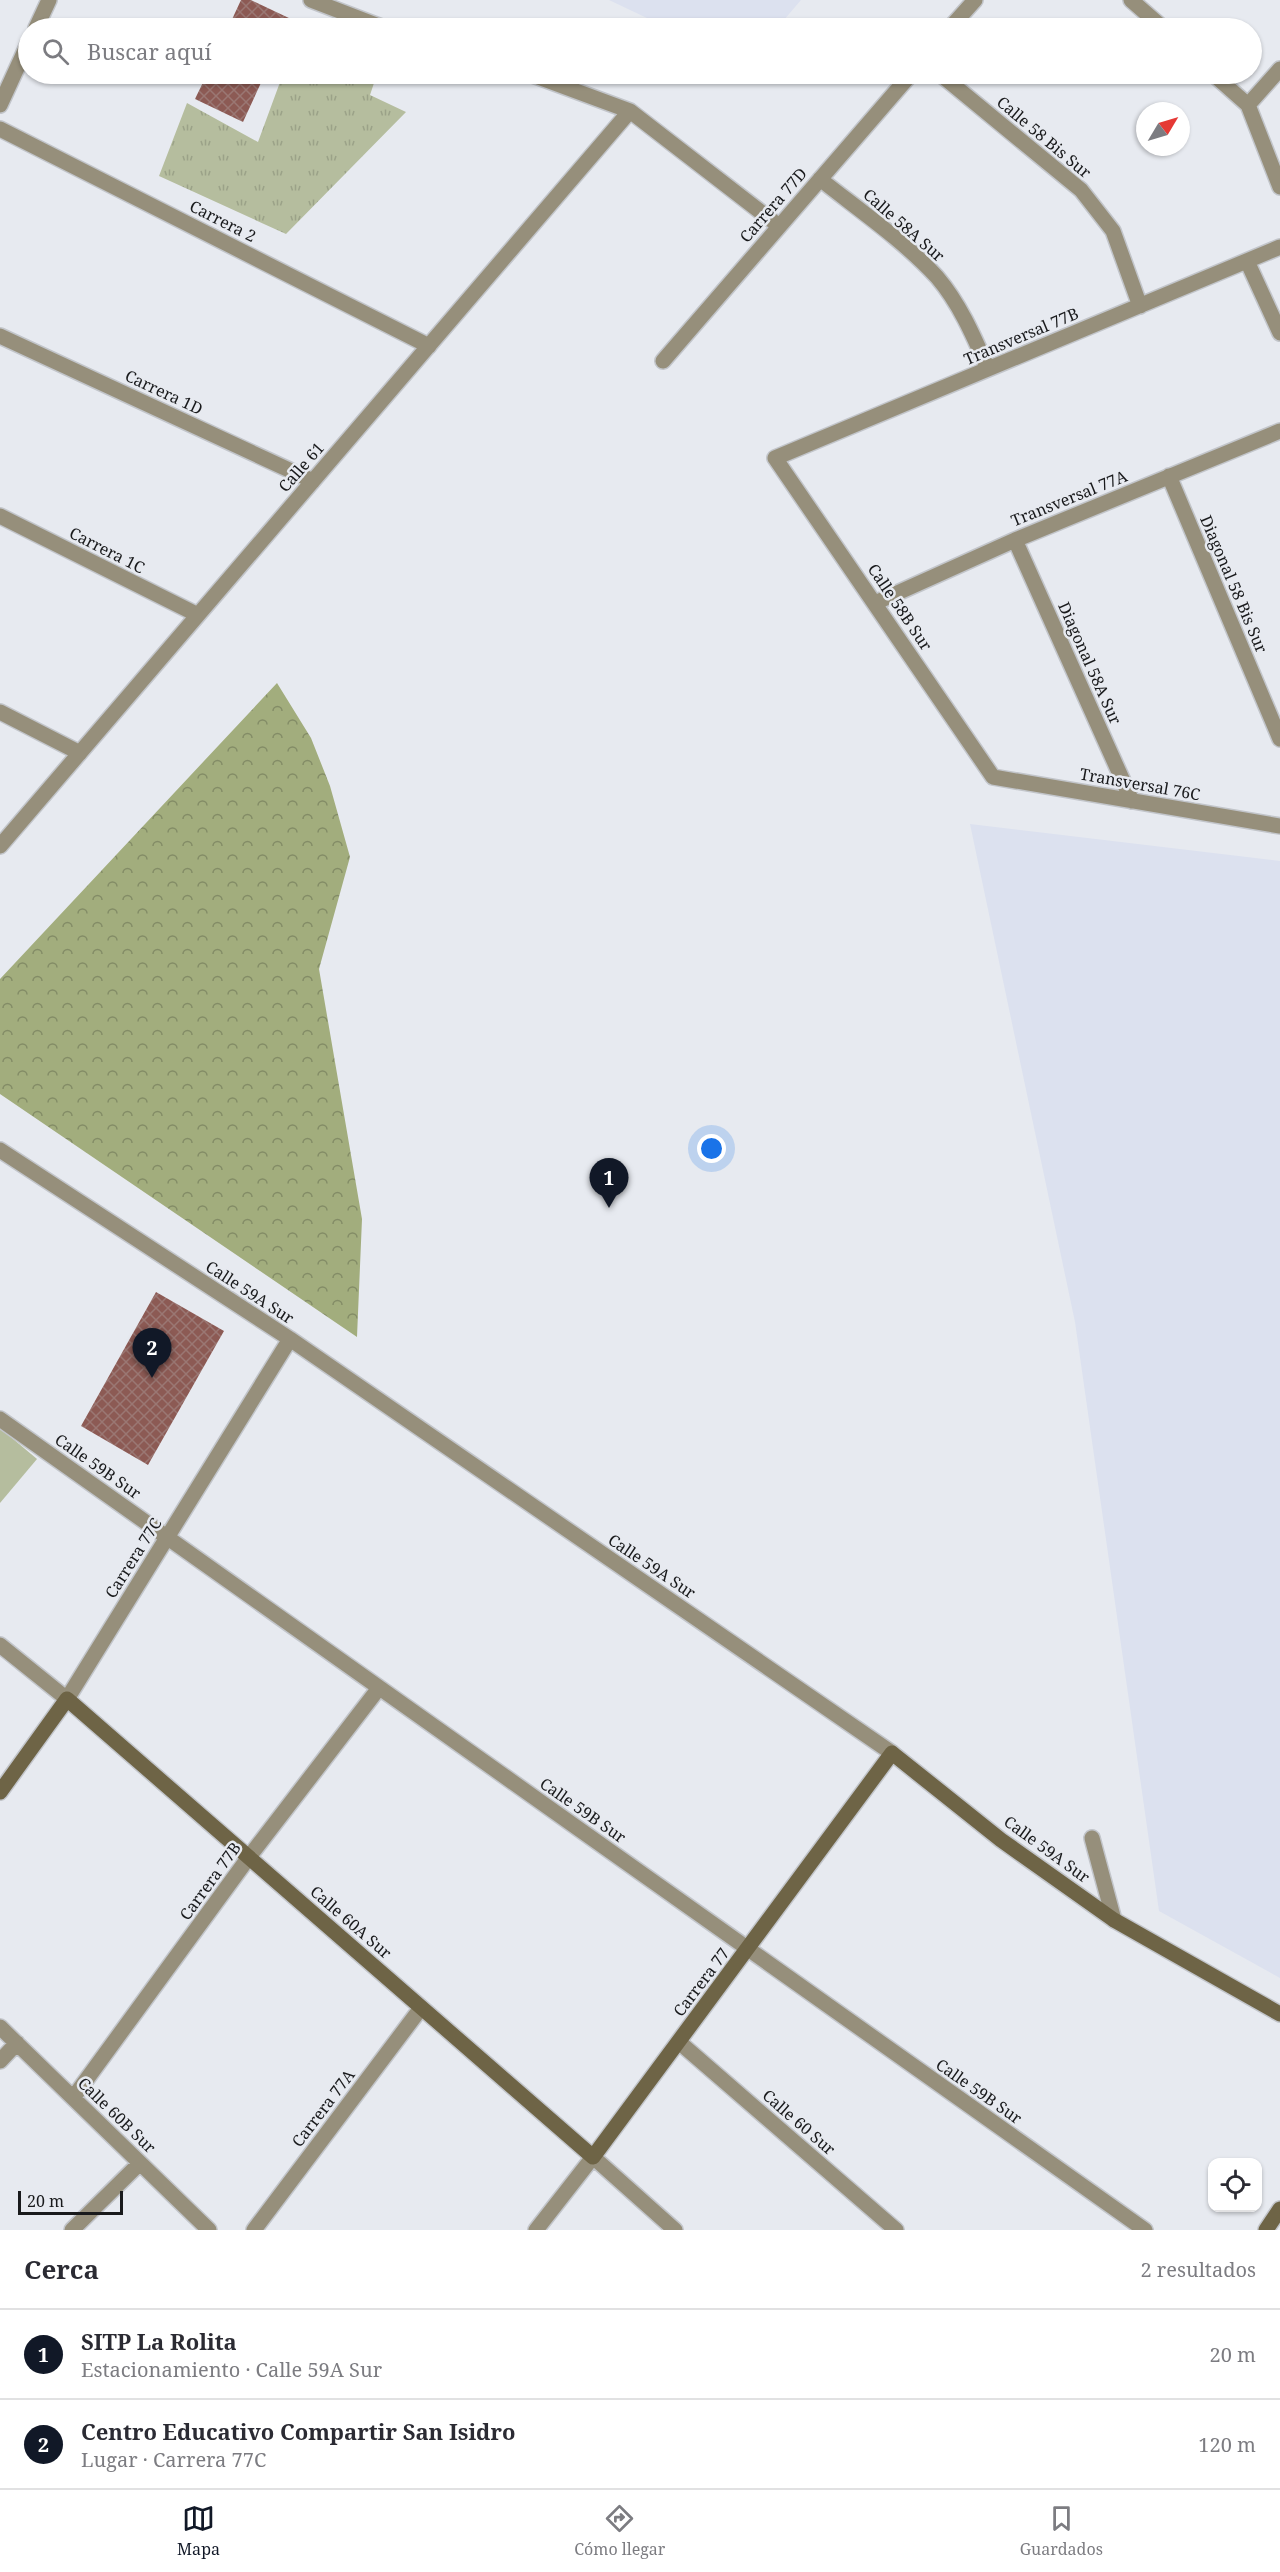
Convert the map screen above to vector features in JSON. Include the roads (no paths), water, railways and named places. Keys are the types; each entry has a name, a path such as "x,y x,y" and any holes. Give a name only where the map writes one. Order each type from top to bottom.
{"street":[{"path":"41,18 50,0"},
{"path":"311,0 358,18"},
{"path":"959,18 975,0"},
{"path":"1131,0 1152,18"},
{"path":"0,105 18,66"},
{"path":"1248,105 1280,69"},
{"path":"557,84 630,111 696,159 779,226"},
{"name":"Carrera 77D","path":"663,361 902,84"},
{"name":"Calle 58 Bis Sur","path":"952,84 1081,190 1113,231 1140,306"},
{"path":"1224,84 1248,105 1280,187"},
{"name":"Calle 61","path":"0,846 630,111"},
{"name":"Carrera 2","path":"0,129 429,346"},
{"name":"Calle 58A Sur","path":"820,179 903,245 937,278 963,315 988,369"},
{"name":"Transversal 77B","path":"776,458 1280,247"},
{"path":"1247,261 1280,333"},
{"name":"Carrera 1D","path":"0,336 313,481"},
{"name":"Transversal 77A","path":"875,603 1015,540 1280,431"},
{"name":"Calle 58B Sur","path":"776,458 993,777"},
{"name":"Diagonal 58 Bis Sur","path":"1169,476 1280,739"},
{"name":"Carrera 1C","path":"0,516 198,615"},
{"name":"Diagonal 58A Sur","path":"1015,540 1132,801"},
{"path":"0,712 80,753"},
{"name":"Transversal 76C","path":"993,777 1280,826"},
{"name":"Calle 59A Sur","path":"0,1150 290,1339 892,1753 1001,1840 1114,1920 1280,2014"},
{"name":"Carrera 77C","path":"0,1792 67,1699 290,1339"},
{"name":"Calle 59B Sur","path":"0,1419 1144,2230"},
{"name":"Calle 60A Sur","path":"0,1645 67,1699 675,2230"},
{"name":"Carrera 77B","path":"73,2098 249,1857 379,1688"},
{"name":"Carrera 77","path":"536,2230 679,2042 892,1753"},
{"path":"1092,1838 1114,1920"},
{"name":"Carrera 77A","path":"254,2230 422,2008"},
{"name":"Calle 60B Sur","path":"0,2027 209,2230"},
{"name":"Calle 60 Sur","path":"679,2042 896,2230"},
{"path":"0,2061 17,2043"},
{"path":"72,2230 140,2163"},
{"path":"1266,2230 1280,2209"}],"place":[{"name":"SITP La Rolita","path":"609,1208"},
{"name":"Centro Educativo Compartir San Isidro","path":"152,1378"}]}
